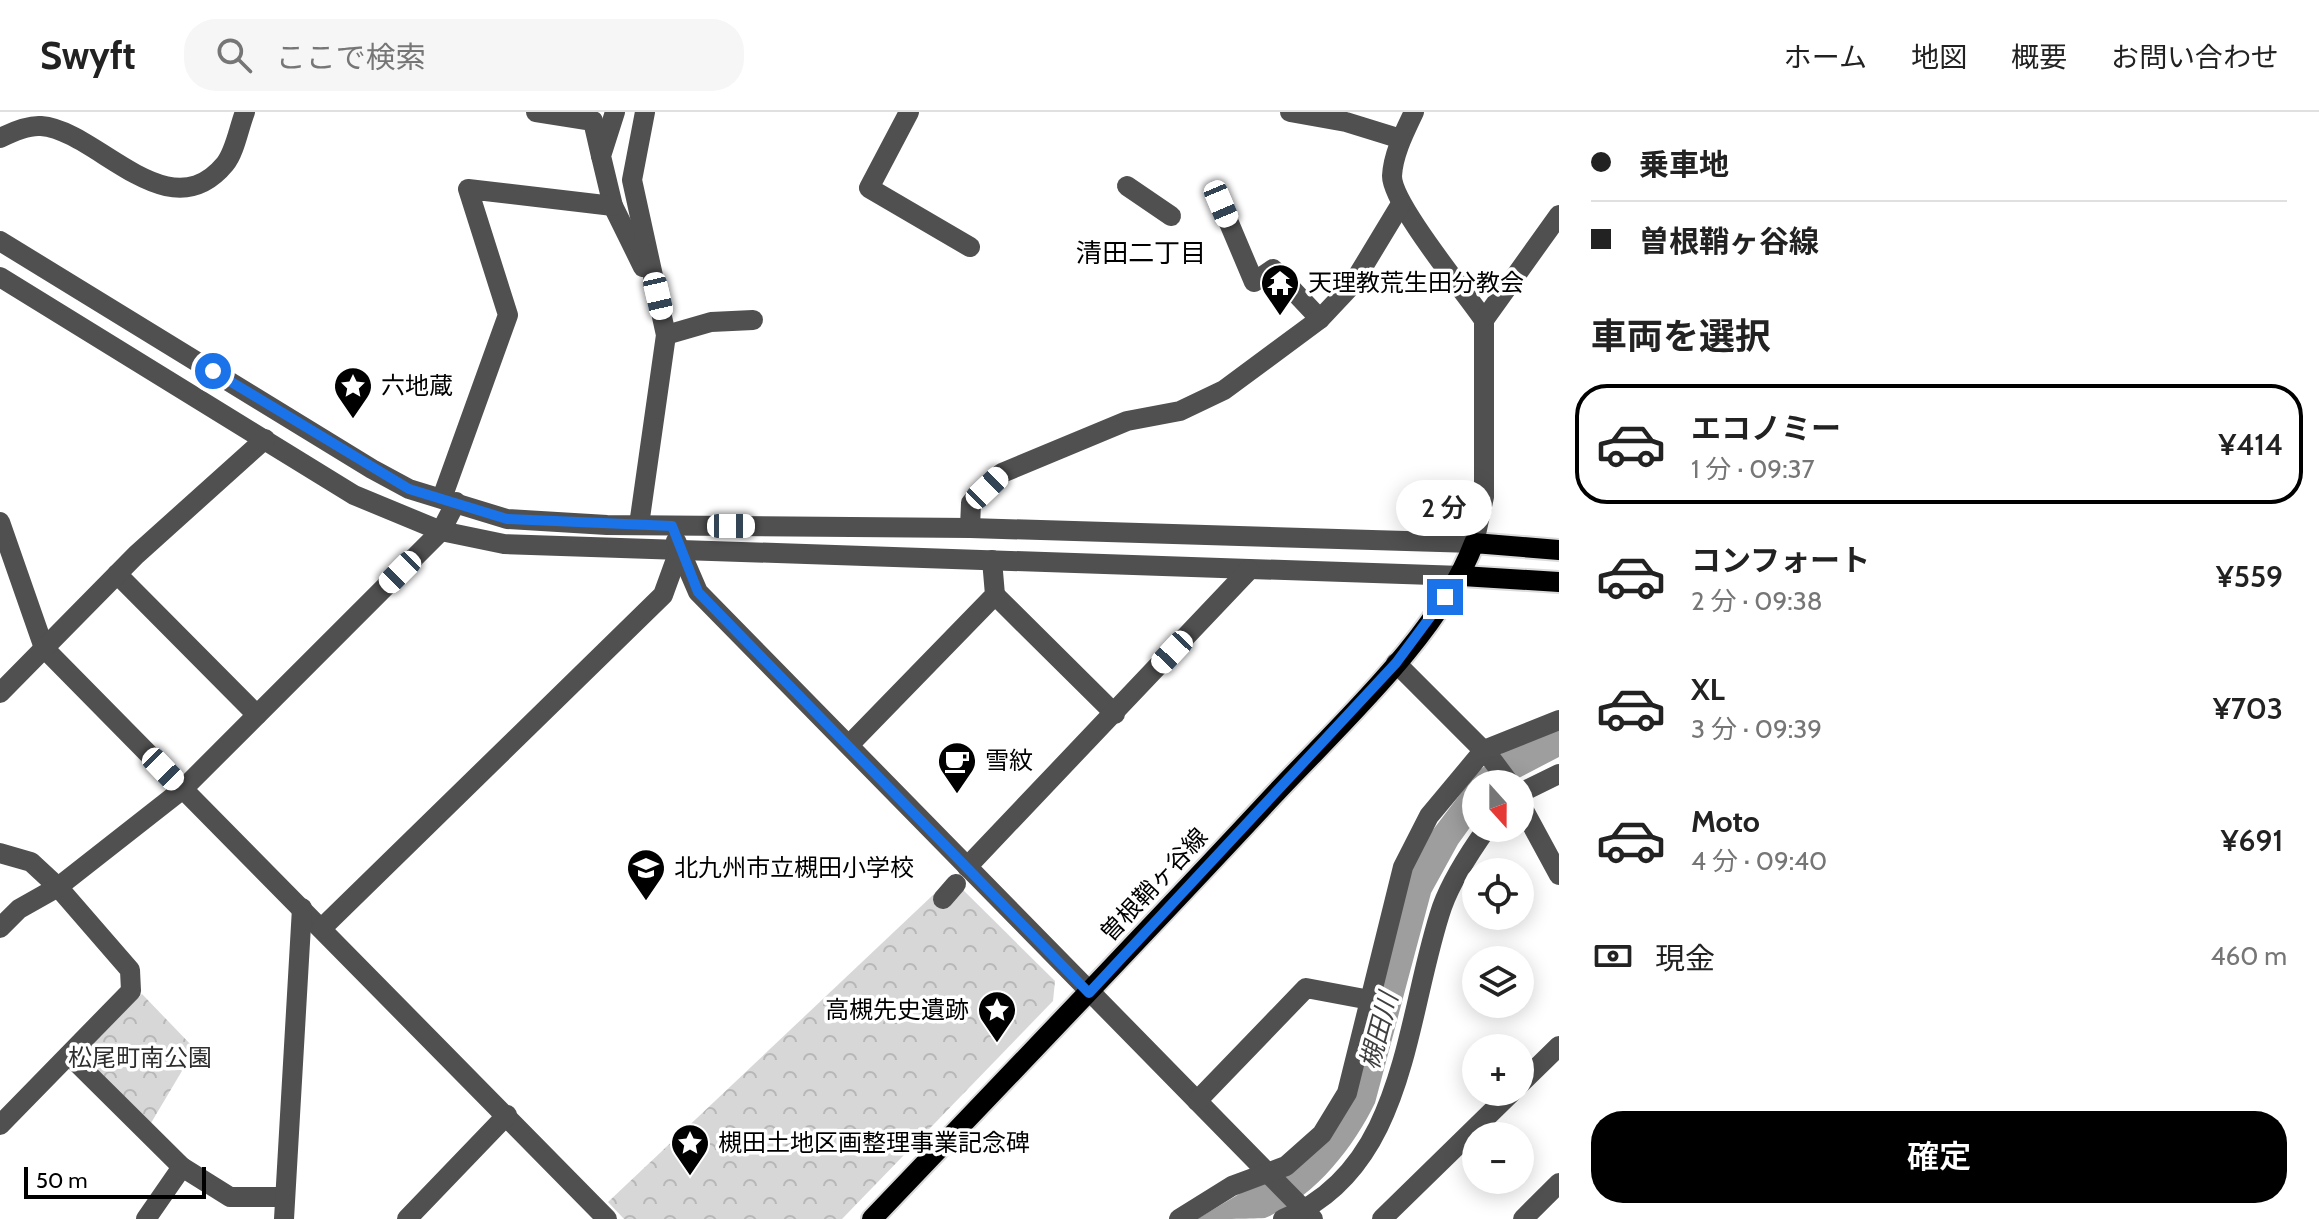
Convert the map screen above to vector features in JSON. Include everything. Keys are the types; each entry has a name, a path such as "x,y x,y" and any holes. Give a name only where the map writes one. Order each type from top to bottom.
{"main road":[{"path":"1474,543 1559,550"},
{"name":"曽根鞘ヶ谷線","path":"872,1219 1089,993 1396,663 1462,576 1474,543"},
{"path":"1462,576 1559,582"}],"street":[{"path":"0,138 41,126 58,131 139,176 160,184 183,187 204,183 227,163 245,112"},
{"path":"536,112 593,121 613,206 658,296"},
{"path":"601,156 615,112"},
{"path":"639,525 666,335 632,180 645,112"},
{"path":"909,112 869,188 970,247"},
{"path":"1290,112 1346,122 1401,139"},
{"path":"1414,112 1401,139 1392,177 1401,204 1484,320"},
{"path":"1127,186 1171,216"},
{"path":"0,928 19,909 58,887 183,789 441,531 508,315 468,189 613,206"},
{"path":"1221,204 1254,282 1273,269 1320,319"},
{"path":"970,528 971,503 1002,473 1127,421 1180,411 1224,390 1320,319 1352,285 1401,204"},
{"path":"0,241 372,469 409,489 507,519 672,526 970,528 1474,543 1484,497 1484,320 1559,215"},
{"path":"0,277 354,495 441,531 504,544 1462,576"},
{"path":"666,335 711,322 753,320"},
{"path":"0,693 117,574 265,439"},
{"path":"0,522 44,648 607,1219"},
{"path":"672,526 679,551 698,592 850,744 955,883 1089,993 1272,1174 1304,1210"},
{"path":"322,928 663,595 679,551"},
{"path":"992,560 995,595 1115,714"},
{"path":"955,883 1249,570"},
{"path":"117,574 257,715"},
{"path":"850,744 995,595"},
{"path":"1396,663 1499,770"},
{"path":"1179,1219 1232,1186 1272,1174 1286,1166 1322,1134 1347,1093 1403,867 1429,816 1487,754 1559,720"},
{"path":"1534,786 1559,774"},
{"path":"1534,829 1559,875"},
{"path":"1283,1219 1327,1195 1370,1146 1389,1105 1442,905 1477,842"},
{"path":"0,853 31,862 58,887 130,970 131,991 0,1125"},
{"path":"284,1219 302,908"},
{"path":"1197,1101 1306,988 1370,1000"},
{"path":"1534,1070 1559,1046"},
{"path":"69,1055 182,1167 230,1197 285,1197"},
{"path":"1382,1219 1498,1106"},
{"path":"407,1219 507,1115"},
{"path":"146,1219 182,1167"},
{"path":"1523,1219 1559,1183"}],"green space":[{"path":"951,878 1055,981 1053,1001 842,1219 624,1219 608,1202"},
{"name":"松尾町南公園","path":"142,994 195,1049 148,1128 79,1057"}],"water":[{"path":"1559,728 1559,757 1534,770 1480,770 1509,748"},
{"name":"槻田川","path":"1462,792 1462,838 1431,893 1375,1103 1366,1120 1330,1170 1316,1185 1283,1209 1265,1218 1197,1219 1322,1145 1402,894 1423,843"}],"place":[{"name":"天理教荒生田分教会","path":"1280,317"},
{"name":"六地蔵","path":"353,420"},
{"name":"雪紋","path":"957,795"},
{"name":"北九州市立槻田小学校","path":"646,902"},
{"name":"高槻先史遺跡","path":"997,1044"},
{"name":"槻田土地区画整理事業記念碑","path":"690,1177"}],"district":[{"name":"清田二丁目","path":"1141,253"}],"route":[{"path":"213,371 409,489 507,519 672,526 679,551 698,592 850,744 1089,993 1396,663 1445,597"}]}
